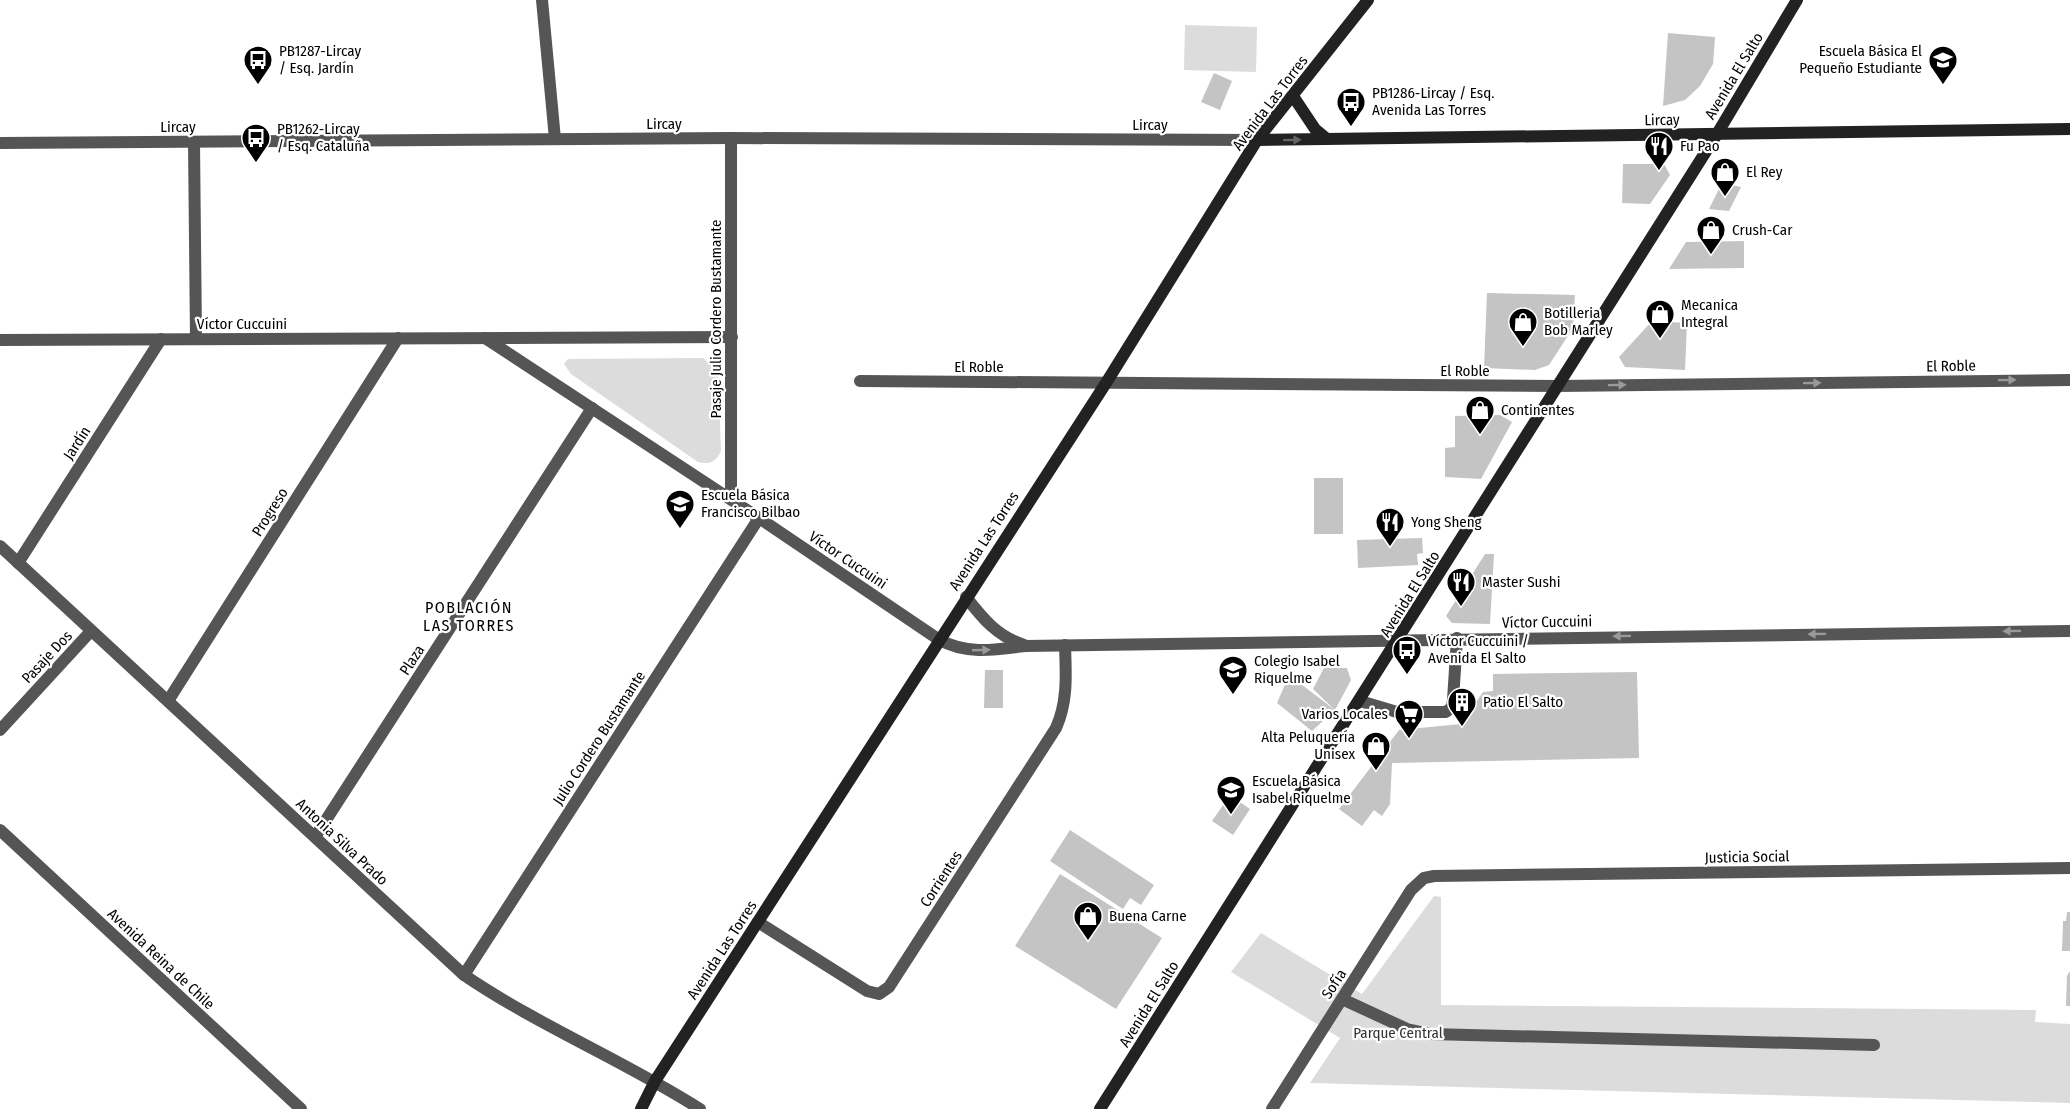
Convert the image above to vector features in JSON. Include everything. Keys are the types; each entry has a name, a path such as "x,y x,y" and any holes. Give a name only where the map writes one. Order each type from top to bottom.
{"street":[{"path":"542,0 555,140"},
{"name":"Avenida Las Torres","path":"641,1109 656,1081 938,639 1106,383 1257,140 1368,0"},
{"name":"Avenida El Salto","path":"1100,1109 1717,134 1797,0"},
{"path":"1293,96 1315,129 1327,139"},
{"name":"Lircay","path":"0,143 731,138 1257,140 2070,129"},
{"name":"Pasaje Julio Cordero Bustamante","path":"731,138 731,499"},
{"path":"194,142 196,339"},
{"name":"Progreso","path":"168,701 398,338"},
{"name":"Víctor Cuccuini","path":"485,338 731,499 938,639 950,646 975,651 1065,645 2070,630"},
{"name":"Víctor Cuccuini","path":"0,340 732,338"},
{"name":"Jardín","path":"18,563 161,339"},
{"name":"El Roble","path":"860,381 1558,386 2070,380"},
{"name":"Plaza","path":"315,837 592,408"},
{"name":"Julio Cordero Bustamante","path":"464,975 759,518"},
{"name":"Antonia Silva Prado","path":"0,546 464,975 494,995 656,1081 700,1109"},
{"name":"Víctor Cuccuini","path":"966,597 993,630 1025,646"},
{"name":"Pasaje Dos","path":"0,730 91,631"},
{"path":"1360,701 1397,712 1446,712 1452,707 1454,700 1457,638"},
{"name":"Corrientes","path":"758,922 867,991 879,994 889,987 1056,728 1064,711 1066,693 1065,645"},
{"name":"Avenida Reina de Chile","path":"0,830 301,1109"},
{"name":"Justicia Social","path":"1424,878 1443,875 2070,868"},
{"name":"Sofía","path":"1272,1109 1411,890 1424,878"},
{"path":"1342,999 1407,1029 1430,1034 1874,1045"}],"green space":[{"path":"1185,25 1257,27 1256,72 1184,70"},
{"path":"703,358 718,371 721,451 712,462 706,463 698,462 571,374 564,364 568,359"},
{"name":"Parque Central","path":"1434,896 1441,897 1441,1005 2036,1010 2035,1022 2070,1024 2070,1103 1310,1083 1340,1038 1231,972 1261,933 1362,994"}],"building":[{"path":"1668,33 1715,37 1713,64 1700,86 1685,100 1663,106"},
{"path":"1214,73 1232,81 1220,110 1201,102"},
{"path":"1623,164 1664,164 1670,175 1650,204 1622,203"},
{"name":"El Rey","path":"1722,183 1741,187 1729,211 1709,209"},
{"name":"Crush-Car","path":"1744,241 1744,268 1669,269 1686,242"},
{"name":"Botilleria Bob Marley","path":"1487,293 1575,295 1573,328 1549,365 1535,370 1484,368"},
{"name":"Mecanica Integral","path":"1652,321 1687,323 1685,370 1625,367 1619,357"},
{"path":"1500,415 1512,422 1481,479 1445,477 1445,448 1455,447 1455,416"},
{"path":"1314,478 1343,478 1343,534 1314,534"},
{"name":"Yong Sheng","path":"1422,538 1423,553 1417,554 1418,565 1358,568 1357,540"},
{"path":"1485,554 1494,554 1490,624 1452,623 1446,616"},
{"path":"1324,668 1347,668 1351,680 1335,710 1313,689"},
{"path":"985,670 1003,670 1003,708 984,708"},
{"path":"1637,672 1639,758 1392,763 1390,804 1382,816 1374,810 1362,826 1339,809 1399,730 1461,724 1483,692 1493,691 1493,674"},
{"path":"1289,675 1335,710 1312,731 1277,703"},
{"name":"Escuela Básica Isabel Riquelme","path":"1230,795 1250,809 1233,835 1212,821"},
{"path":"1070,830 1154,885 1141,905 1130,898 1123,909 1050,861"},
{"name":"Buena Carne","path":"1060,874 1162,938 1116,1009 1015,946"},
{"path":"2067,912 2070,912 2070,951 2062,951 2063,921 2066,921"},
{"path":"2070,971 2070,1006 2066,1006 2067,976"}],"place":[{"name":"PB1287-Lircay / Esq. Jardín","path":"258,86"},
{"name":"Escuela Básica El Pequeño Estudiante","path":"1943,86"},
{"name":"PB1286-Lircay / Esq. Avenida Las Torres","path":"1351,128"},
{"name":"PB1262-Lircay / Esq. Cataluña","path":"256,164"},
{"name":"Fu Pao","path":"1659,172"},
{"name":"El Rey","path":"1725,198"},
{"name":"Crush-Car","path":"1711,256"},
{"name":"Mecanica Integral","path":"1660,340"},
{"name":"Botilleria Bob Marley","path":"1523,348"},
{"name":"Continentes","path":"1480,436"},
{"name":"Escuela Básica Francisco Bilbao","path":"680,530"},
{"name":"Yong Sheng","path":"1390,548"},
{"name":"Master Sushi","path":"1461,608"},
{"name":"Víctor Cuccuini / Avenida El Salto","path":"1407,676"},
{"name":"Colegio Isabel Riquelme","path":"1233,696"},
{"name":"Patio El Salto","path":"1462,728"},
{"name":"Varios Locales","path":"1409,740"},
{"name":"Alta Peluquería Unisex","path":"1376,772"},
{"name":"Escuela Básica Isabel Riquelme","path":"1231,816"},
{"name":"Buena Carne","path":"1088,942"}],"district":[{"name":"POBLACIÓN LAS TORRES","path":"469,616"}]}
